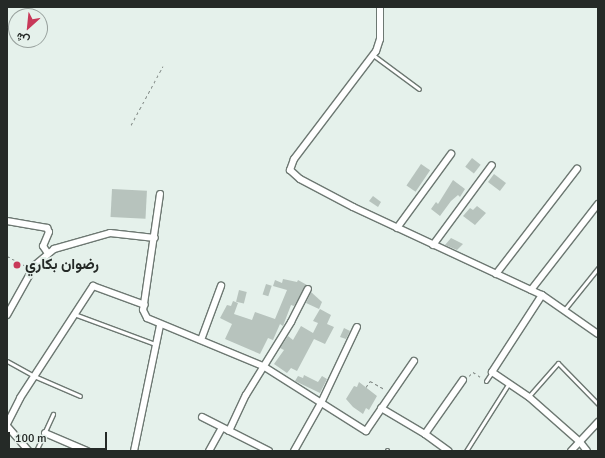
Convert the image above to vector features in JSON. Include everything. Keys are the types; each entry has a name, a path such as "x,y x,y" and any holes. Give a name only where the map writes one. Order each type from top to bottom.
{"street":[{"path":"380,7 380,39 373,55 294,159 290,170 300,179 397,228 542,295 597,331"},
{"path":"397,228 451,154"},
{"path":"433,245 492,165"},
{"path":"496,274 577,169"},
{"path":"160,194 155,238 144,305 144,316 160,325 201,340 263,366 366,431 414,361"},
{"path":"531,290 598,204"},
{"path":"7,221 47,228 49,232 43,246 47,252"},
{"path":"7,315 32,269 47,252 69,243 110,233 155,238"},
{"path":"29,451 7,425 9,413 93,286 144,305"},
{"path":"201,340 221,286"},
{"path":"229,431 246,395 291,322 308,289"},
{"path":"542,295 492,372 529,397 580,442 587,451"},
{"path":"134,451 160,325"},
{"path":"294,451 321,403 357,327"},
{"path":"425,434 464,380"},
{"path":"382,408 425,434 448,451"},
{"path":"202,417 269,451"},
{"path":"571,451 598,422"},
{"path":"209,451 222,428"},
{"path":"45,433 87,451"}],"lane":[{"path":"373,55 418,89"},
{"path":"565,309 598,268"},
{"path":"74,314 155,344"},
{"path":"7,361 34,376 80,396"},
{"path":"529,397 558,363 598,404"},
{"path":"486,381 492,372"},
{"path":"466,451 509,383"},
{"path":"36,451 53,414"}],"path":[{"path":"131,126 163,66"},
{"path":"7,256 32,269"},
{"path":"464,380 472,372 486,381"},
{"path":"366,386 370,381 391,393"}],"building":[{"path":"472,158 481,165 474,173 465,167"},
{"path":"421,164 430,170 416,192 406,186"},
{"path":"494,174 506,183 500,191 488,182"},
{"path":"453,180 465,189 460,197 458,195 451,201 440,216 431,209 436,202 438,204"},
{"path":"112,189 147,191 145,219 111,217"},
{"path":"373,196 381,202 378,207 369,201"},
{"path":"477,206 486,213 475,225 463,216 470,208 473,210"},
{"path":"451,238 463,244 457,250 445,245"},
{"path":"283,279 297,282 298,280 307,285 294,306 291,305 283,326 280,324 273,340 268,338 260,354 225,339 232,324 220,318 227,305 231,306 233,301 238,303 234,314 252,320 255,312 275,319 287,290 273,286 275,280 282,283"},
{"path":"266,284 272,286 268,296 263,294"},
{"path":"239,290 247,292 244,304 236,302"},
{"path":"311,292 322,302 319,309 306,303"},
{"path":"320,309 331,315 327,324 334,327 325,344 314,339 297,371 291,368 287,373 274,364 284,350 280,348 288,336 293,340 301,326 313,333 318,323 313,321"},
{"path":"344,328 350,331 346,339 340,337"},
{"path":"304,375 318,382 322,376 327,379 320,393 295,381 298,376 303,378"},
{"path":"359,382 377,396 369,410 366,408 363,414 353,407 346,399 354,386 357,387"}],"place":[{"name":"رضوان بكاري","path":"17,265"}]}
